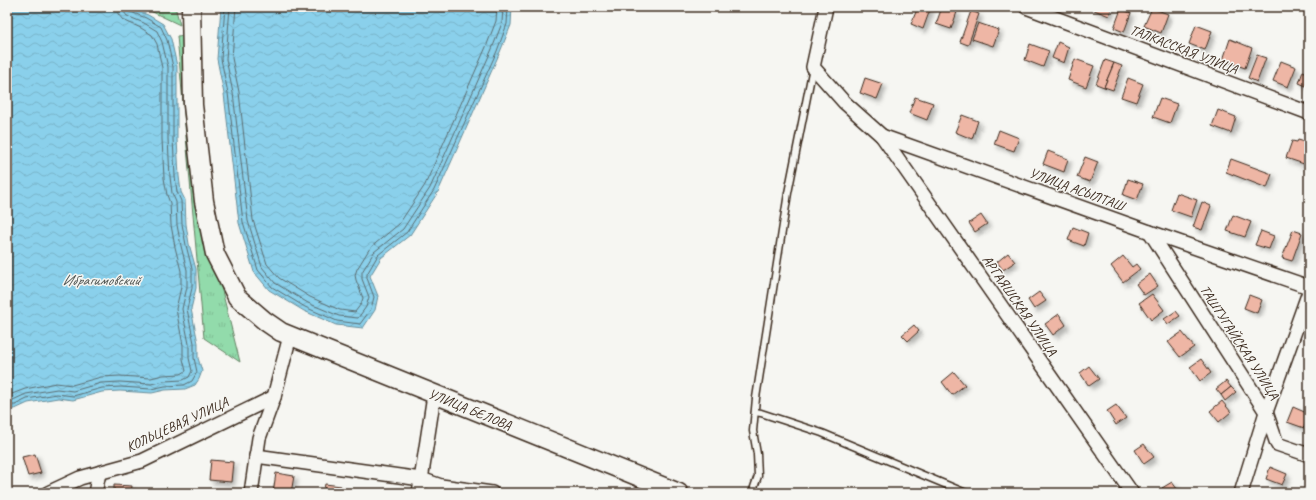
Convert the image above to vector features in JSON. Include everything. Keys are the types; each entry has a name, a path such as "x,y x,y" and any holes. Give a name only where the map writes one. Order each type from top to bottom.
{"main road":[{"name":"УЛИЦА БЕЛОВА","path":"191,7 193,105 204,202 215,254 237,298 265,321 281,332 290,336 679,493"}],"street":[{"path":"813,67 826,7"},
{"name":"ТАЛКАССКАЯ УЛИЦА","path":"1026,7 1309,113"},
{"name":"УЛИЦА АСЫЛТАШ","path":"813,67 844,102 882,136 1309,287"},
{"name":"АРГАЯШСКАЯ УЛИЦА","path":"882,136 1132,493"},
{"name":"ТАШТУГАЙСКАЯ УЛИЦА","path":"1150,232 1266,412 1277,444 1309,455"},
{"path":"1241,493 1266,412 1309,292"},
{"path":"251,493 259,438 274,396 290,336"},
{"path":"419,493 434,395"},
{"name":"КОЛЬЦЕВАЯ УЛИЦА","path":"48,493 80,478 142,461 274,396"},
{"path":"256,456 421,479 441,486 492,493"},
{"path":"96,493 99,473"}],"lane":[{"path":"752,493 758,476 757,454 753,431 756,398 788,193 813,67"},
{"path":"755,412 822,434 966,493"}],"green space":[{"path":"142,7 169,7 176,10 180,25"},
{"path":"188,35 215,263 240,362 204,338 177,36"}],"water":[{"name":"Ибрагимовский","path":"7,7 127,7 148,15 163,24 171,39 177,66 177,139 179,176 181,192 185,200 189,244 196,269 196,288 191,309 198,343 198,358 202,371 195,385 185,389 165,390 152,393 120,391 102,392 73,400 58,398 28,403 15,409 7,409"},
{"path":"221,7 512,7 511,25 438,192 410,235 381,258 370,276 378,296 375,310 363,328 336,325 304,311 269,290 254,272 239,223 224,94 217,59"}],"building":[{"path":"918,7 931,7 923,29 911,24"},
{"path":"942,7 957,12 951,29 936,24"},
{"path":"1093,7 1112,7 1109,16 1092,9"},
{"path":"1152,8 1168,14 1161,33 1144,26"},
{"path":"1121,9 1131,13 1124,32 1114,28"},
{"path":"971,11 979,14 968,45 960,42"},
{"path":"978,23 999,30 993,46 972,39"},
{"path":"1196,25 1212,31 1205,50 1189,44"},
{"path":"1230,39 1252,48 1245,68 1223,60"},
{"path":"1058,42 1069,47 1064,63 1052,58"},
{"path":"1030,44 1049,51 1043,67 1025,60"},
{"path":"1257,55 1266,58 1257,82 1248,78"},
{"path":"1075,59 1094,66 1086,87 1068,80"},
{"path":"1105,60 1114,63 1104,87 1096,84"},
{"path":"1281,61 1296,67 1288,87 1273,81"},
{"path":"1114,63 1122,66 1113,90 1104,87"},
{"path":"1303,71 1309,74 1306,86 1299,83"},
{"path":"865,78 883,84 877,99 860,93"},
{"path":"1128,78 1143,84 1136,102 1121,97"},
{"path":"915,97 933,103 927,120 909,113"},
{"path":"1160,98 1177,104 1170,123 1153,117"},
{"path":"1218,110 1236,117 1231,133 1212,126"},
{"path":"962,115 978,121 972,139 955,132"},
{"path":"999,130 1019,138 1014,151 994,144"},
{"path":"1298,140 1305,142 1304,145 1309,147 1309,159 1307,165 1286,158 1292,141 1297,142"},
{"path":"1048,151 1068,159 1064,172 1043,164"},
{"path":"1085,157 1098,162 1090,182 1077,177"},
{"path":"1231,159 1272,174 1267,188 1226,172"},
{"path":"1128,179 1143,184 1137,200 1123,195"},
{"path":"1177,193 1197,200 1191,217 1171,210"},
{"path":"1202,202 1211,206 1202,230 1193,227"},
{"path":"981,215 987,224 975,232 969,223"},
{"path":"1233,215 1251,222 1245,237 1227,231"},
{"path":"1073,227 1088,233 1084,246 1068,240"},
{"path":"1293,230 1302,233 1292,261 1282,258"},
{"path":"1261,231 1274,236 1269,249 1255,245"},
{"path":"1008,253 1015,262 1003,270 997,262"},
{"path":"1123,256 1132,267 1136,264 1140,269 1123,282 1111,266"},
{"path":"1150,274 1158,286 1144,295 1136,284"},
{"path":"1039,292 1046,301 1034,309 1028,300"},
{"path":"1152,294 1164,310 1151,320 1139,303"},
{"path":"1249,295 1262,300 1257,313 1244,308"},
{"path":"1176,311 1180,316 1168,324 1164,319"},
{"path":"1059,314 1066,325 1053,335 1045,324"},
{"path":"914,325 919,331 908,341 902,335"},
{"path":"1182,332 1194,347 1180,357 1168,342"},
{"path":"1201,359 1211,373 1200,381 1190,367"},
{"path":"1089,366 1099,379 1089,386 1080,373"},
{"path":"954,372 965,385 952,395 942,382"},
{"path":"1226,381 1231,387 1221,395 1216,389"},
{"path":"1231,387 1236,392 1225,401 1221,395"},
{"path":"1222,401 1231,412 1219,422 1210,411"},
{"path":"1116,405 1126,418 1116,425 1107,411"},
{"path":"1293,407 1309,414 1304,428 1287,422"},
{"path":"1144,444 1154,457 1144,464 1135,450"},
{"path":"35,454 41,473 28,476 22,457"},
{"path":"211,460 233,462 231,482 209,480"},
{"path":"1270,467 1287,474 1282,485 1266,479"},
{"path":"276,473 294,476 291,493 273,493"},
{"path":"1172,482 1180,493 1166,493 1162,488"},
{"path":"325,484 341,486 340,493 323,493"},
{"path":"114,485 132,486 131,493 114,493"}]}
